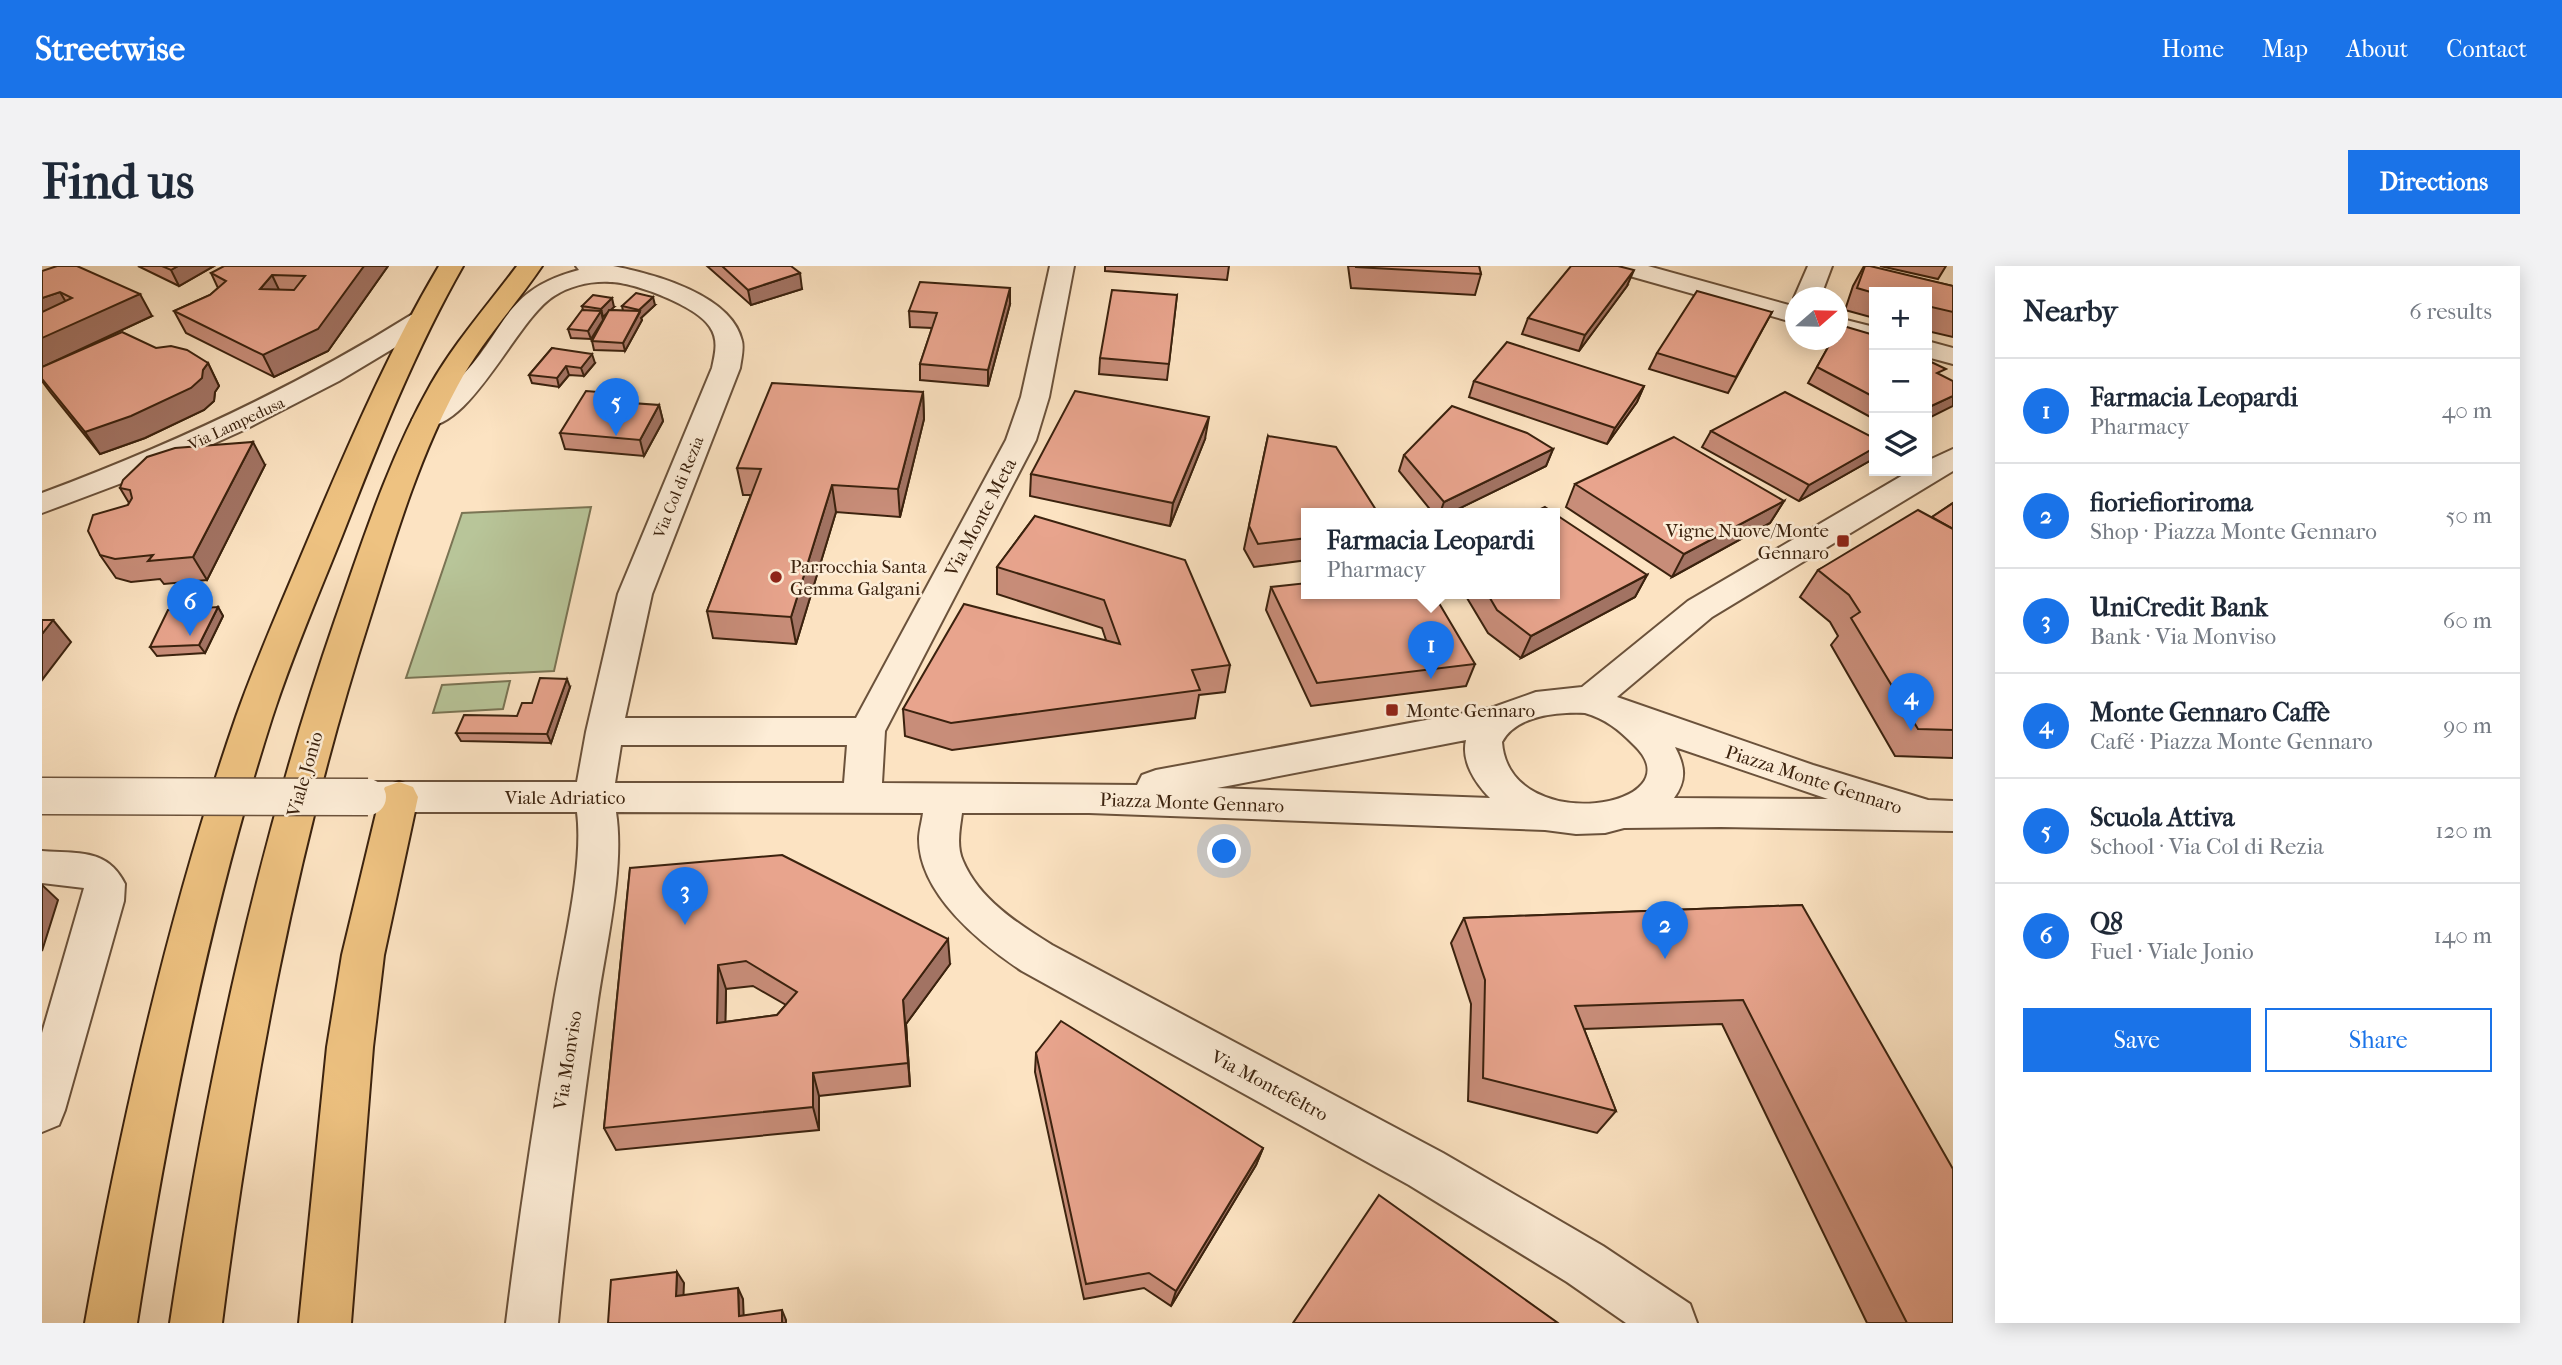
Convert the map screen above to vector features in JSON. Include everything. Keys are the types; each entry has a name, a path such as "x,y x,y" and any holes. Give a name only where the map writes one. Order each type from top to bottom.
{"main road":[{"path":"111,1323 133,1197 164,1049 214,846 236,776 277,654 369,429 420,321 451,266"},
{"name":"Viale Jonio","path":"196,1323 209,1221 234,1070 276,877 316,731 352,619 426,420 459,359 530,266"},
{"path":"325,1323 352,1035 383,797"}],"street":[{"name":"Via Monte Meta","path":"862,797 867,731 1021,440 1035,397 1062,266"},
{"path":"1622,266 1785,311"},
{"path":"1811,287 1820,266"},
{"path":"426,420 474,380 526,305 541,292 561,281 601,270"},
{"name":"Via Col di Rezia","path":"593,797 604,732 635,594 726,369 730,343 723,325 702,304 601,270"},
{"name":"Via Lampedusa","path":"42,504 140,466 268,409 348,368 420,321"},
{"path":"1848,328 1869,334"},
{"path":"1931,350 1953,356"},
{"path":"1589,701 1700,609 1953,458"},
{"name":"Piazza Monte Gennaro","path":"1089,798 1499,720 1536,704 1561,700 1589,701 1787,772 1938,815"},
{"name":"Piazza Monte Gennaro","path":"1624,714 1640,726 1660,751 1665,777 1657,796 1646,806 1627,814"},
{"name":"Piazza Monte Gennaro","path":"1499,720 1483,745 1484,758 1503,788 1545,815"},
{"path":"604,732 867,731"},
{"name":"Viale Adriatico","path":"42,796 1089,798"},
{"name":"Via Monviso","path":"532,1323 547,1184 595,872 597,815 593,797"},
{"name":"Piazza Monte Gennaro","path":"1089,798 1545,815 1580,821 1627,814 1938,815"},
{"name":"Via Montefeltro","path":"944,799 939,840 943,864 972,909 1006,938 1037,958 1426,1169 1586,1264 1671,1323"},
{"path":"42,867 94,872 104,884 103,901 42,1110"}],"green space":[{"path":"591,507 554,671 406,678 462,513"},
{"path":"510,681 503,709 433,713 442,685"}],"building":[{"path":"57,266 77,266 140,294 42,338 42,312 72,298 60,292 42,298 42,271"},
{"path":"162,266 178,266 171,270"},
{"path":"224,266 364,266 318,329 263,355 174,311 210,295 226,281 211,273","holes":["272,275 305,276 294,290 260,289"]},
{"path":"722,266 791,266 800,273 748,290"},
{"path":"1479,266 1481,274 1356,267"},
{"path":"1571,266 1618,266 1634,270 1585,335 1528,318"},
{"path":"1865,266 1953,286 1953,312 1932,307 1932,287 1869,287 1869,292 1857,288"},
{"path":"920,282 1010,288 988,370 920,364 937,313 909,311"},
{"path":"1112,290 1177,295 1169,364 1100,358"},
{"path":"1697,291 1772,312 1736,377 1657,353"},
{"path":"636,293 653,297 639,310 622,306"},
{"path":"593,295 612,298 601,309 582,306"},
{"path":"582,310 601,311 588,331 568,329"},
{"path":"609,310 640,311 623,343 592,341"},
{"path":"1848,327 1869,334 1869,394 1817,367 1826,350 1848,350"},
{"path":"122,332 156,348 171,346 187,350 208,363 202,378 191,388 131,416 85,432 42,379 42,367"},
{"path":"1507,342 1644,386 1615,428 1474,381"},
{"path":"552,348 592,354 581,368 566,366 557,378 529,375"},
{"path":"1932,362 1946,369 1937,373 1953,381 1953,396 1932,406"},
{"name":"Parrocchia Santa Gemma Galgani","path":"772,383 923,392 898,489 832,485 791,617 707,611 761,469 737,468"},
{"path":"586,391 623,394 618,402 659,405 640,440 560,433"},
{"path":"1075,391 1209,417 1173,503 1031,474"},
{"path":"1785,392 1869,435 1869,451 1809,485 1711,431"},
{"path":"1452,406 1527,433 1553,449 1444,502 1404,455"},
{"path":"1268,436 1336,447 1375,508 1301,508 1301,539 1258,544 1249,526"},
{"path":"1674,437 1784,501 1684,554 1575,484"},
{"path":"253,442 193,557 148,561 153,555 115,559 100,555 88,531 93,515 128,505 132,498 130,490 120,488 123,480 147,457 175,448"},
{"path":"1953,503 1953,529 1932,517"},
{"path":"1918,510 1953,529 1953,730 1918,729 1851,618 1860,612 1849,595 1818,570"},
{"path":"1035,516 1185,560 1230,665 1192,670 1200,690 951,723 903,709 964,604 1120,644 1104,600 997,567"},
{"path":"1560,517 1647,575 1531,636 1497,610 1491,599 1560,599"},
{"path":"1301,584 1301,599 1437,599 1475,664 1317,683 1271,587"},
{"path":"218,607 199,645 150,647 168,610"},
{"path":"42,620 53,620 42,634"},
{"path":"540,678 567,679 547,734 456,733 464,715 517,716 522,703 532,703"},
{"path":"782,855 948,939 903,1000 908,1063 813,1073 813,1107 604,1128 630,868","holes":["746,961 797,992 777,1015 717,1023 718,965"]},
{"path":"1802,905 1953,1169 1953,1323 1907,1323 1743,1000 1575,1006 1616,1111 1483,1078 1485,980 1464,918"},
{"path":"1061,1021 1263,1148 1176,1291 1149,1273 1086,1284 1036,1053"},
{"path":"1379,1195 1558,1323 1293,1323"},
{"path":"677,1272 676,1296 738,1288 739,1316 782,1310 782,1323 608,1323 611,1280"}],"place":[{"name":"Scuola Attiva","path":"616,436"},
{"name":"Vigne Nuove/Monte Gennaro","path":"1843,541"},
{"name":"Parrocchia Santa Gemma Galgani","path":"776,577"},
{"name":"Q8","path":"190,636"},
{"name":"Farmacia Leopardi","path":"1431,679"},
{"name":"Monte Gennaro","path":"1392,710"},
{"name":"Monte Gennaro Caffè","path":"1911,731"},
{"name":"UniCredit Bank","path":"685,925"},
{"name":"fioriefioriroma","path":"1665,959"}]}
